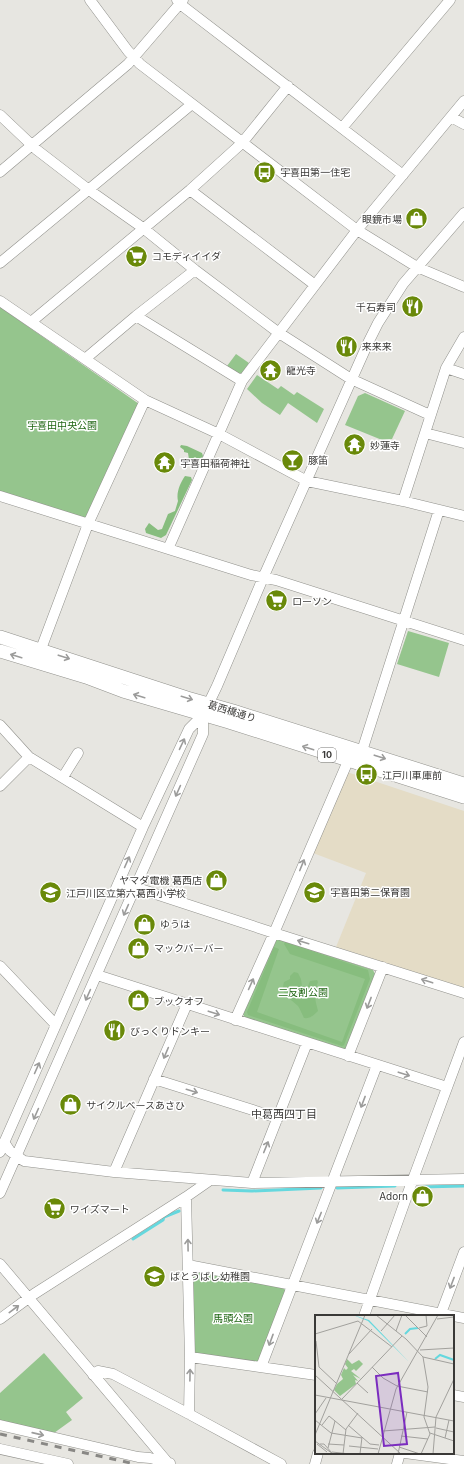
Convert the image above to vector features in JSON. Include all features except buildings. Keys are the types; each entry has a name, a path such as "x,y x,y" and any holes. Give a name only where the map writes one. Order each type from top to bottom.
{"main road":[{"name":"葛西橋通り","path":"0,636 41,649 348,761 464,797"},
{"name":"葛西橋通り","path":"0,651 86,677 123,691 206,709 362,751 464,784"}],"street":[{"path":"90,0 140,64 242,143 357,230 417,267 464,288"},
{"path":"342,128 450,0"},
{"path":"0,172 134,58 180,1 403,175"},
{"path":"31,322 190,190 242,143 288,86"},
{"path":"168,549 242,381 357,230 464,101"},
{"path":"0,263 192,104"},
{"path":"0,114 32,145 89,190 143,228 195,270 279,333 352,379 430,415"},
{"path":"451,117 464,124"},
{"path":"190,190 315,285"},
{"path":"0,1193 203,734 206,709 263,578 378,323 403,284 464,213"},
{"path":"85,359 136,316 195,270"},
{"path":"0,301 145,400 219,434 307,481 403,501 464,516"},
{"path":"136,316 242,381"},
{"path":"403,501 446,368 464,337"},
{"path":"446,368 464,374"},
{"path":"41,649 88,524 145,400"},
{"path":"425,433 464,443"},
{"path":"0,496 464,640"},
{"path":"362,751 439,510"},
{"path":"0,1152 143,827 189,729 206,709"},
{"path":"0,724 29,757 143,827"},
{"path":"63,777 78,753"},
{"path":"0,786 29,757"},
{"path":"235,1020 348,761"},
{"path":"118,882 464,993"},
{"path":"0,966 56,1025"},
{"path":"348,1056 383,967"},
{"path":"97,976 447,1087"},
{"path":"114,1172 187,1004"},
{"path":"252,1183 307,1043"},
{"path":"364,1315 412,1180 464,1043"},
{"path":"261,1367 377,1065"},
{"path":"154,1079 278,1118"},
{"path":"4,1142 10,1151 24,1161 114,1172 209,1181 252,1183 464,1179"},
{"path":"0,1319 28,1298 209,1181"},
{"path":"186,1197 190,1357 189,1414"},
{"path":"188,1265 369,1299 440,1315 464,1252"},
{"path":"0,1264 170,1464"},
{"path":"454,1317 464,1318"},
{"path":"190,1357 315,1375"},
{"path":"93,1375 98,1371 113,1374 281,1464"},
{"path":"454,1396 464,1397"},
{"path":"0,1425 138,1457 150,1458 170,1464"},
{"path":"0,1449 68,1464"},
{"path":"314,1464 318,1454"},
{"path":"397,1464 400,1454"},
{"path":"412,1454 464,1461"}],"shaded area":[{"path":"347,772 464,811 464,988 336,947 366,873 313,853"}],"green space":[{"name":"宇喜田中央公園","path":"0,307 139,404 87,519 0,492"},
{"path":"236,354 249,363 242,373 238,373 227,366"},
{"path":"257,375 278,389 281,386 294,395 297,392 324,409 317,423 288,403 280,415 262,403 247,389"},
{"path":"365,393 405,411 392,439 382,440 345,425 358,396"},
{"path":"181,445 187,446 202,453 203,456 198,468 195,469 190,466 188,453 184,452 184,450 180,447"},
{"path":"185,476 191,477 192,480 166,535 161,538 146,533 145,529 149,523 158,530 162,529 168,514 175,511 178,501 179,488"},
{"path":"408,631 449,643 439,677 397,664"},
{"name":"二反割公園","path":"278,939 373,970 375,974 347,1048 343,1050 245,1018 243,1014 273,942"},
{"path":"285,942 368,970 370,979 344,1045 342,1046 248,1015 247,1012 274,947 279,949 257,1012 342,1042 365,979 290,954 284,944"},
{"path":"294,972 298,973 301,979 303,993 306,991 310,981 317,980 318,982 315,990 315,996 318,1011 310,1017 304,1018 298,1006 286,996 283,990 284,982 290,979 290,976"},
{"name":"馬頭公園","path":"192,1271 284,1286 285,1291 262,1361 257,1363 196,1353 194,1350"},
{"path":"44,1353 83,1398 66,1412 72,1420 54,1433 0,1421 0,1393"}],"waterway":[{"path":"337,1188 395,1186"},
{"path":"421,1187 464,1186"},
{"path":"223,1190 252,1191 321,1188"},
{"path":"133,1239 163,1220 164,1217 179,1211"}],"railway":[{"path":"0,1434 135,1464"}],"place":[{"name":"宇喜田第一住宅","path":"264,172"},
{"name":"眼鏡市場","path":"417,219"},
{"name":"コモディイイダ","path":"137,256"},
{"name":"千石寿司","path":"412,307"},
{"name":"来来来","path":"347,346"},
{"name":"龍光寺","path":"271,370"},
{"name":"妙蓮寺","path":"355,445"},
{"name":"豚笛","path":"293,460"},
{"name":"宇喜田稲荷神社","path":"165,463"},
{"name":"ローソン","path":"276,601"},
{"name":"江戸川車庫前","path":"366,775"},
{"name":"ヤマダ電機 葛西店","path":"217,880"},
{"name":"宇喜田第二保育園","path":"315,892"},
{"name":"江戸川区立第六葛西小学校","path":"50,893"},
{"name":"ゆうは","path":"145,924"},
{"name":"マックバーバー","path":"138,948"},
{"name":"ブックオフ","path":"139,1001"},
{"name":"びっくりドンキー","path":"114,1031"},
{"name":"サイクルベースあさひ","path":"71,1105"},
{"name":"Adorn","path":"423,1196"},
{"name":"ワイズマート","path":"55,1209"},
{"name":"ばとうばし幼稚園","path":"155,1276"}],"district":[{"name":"中葛西四丁目","path":"284,1114"}]}
